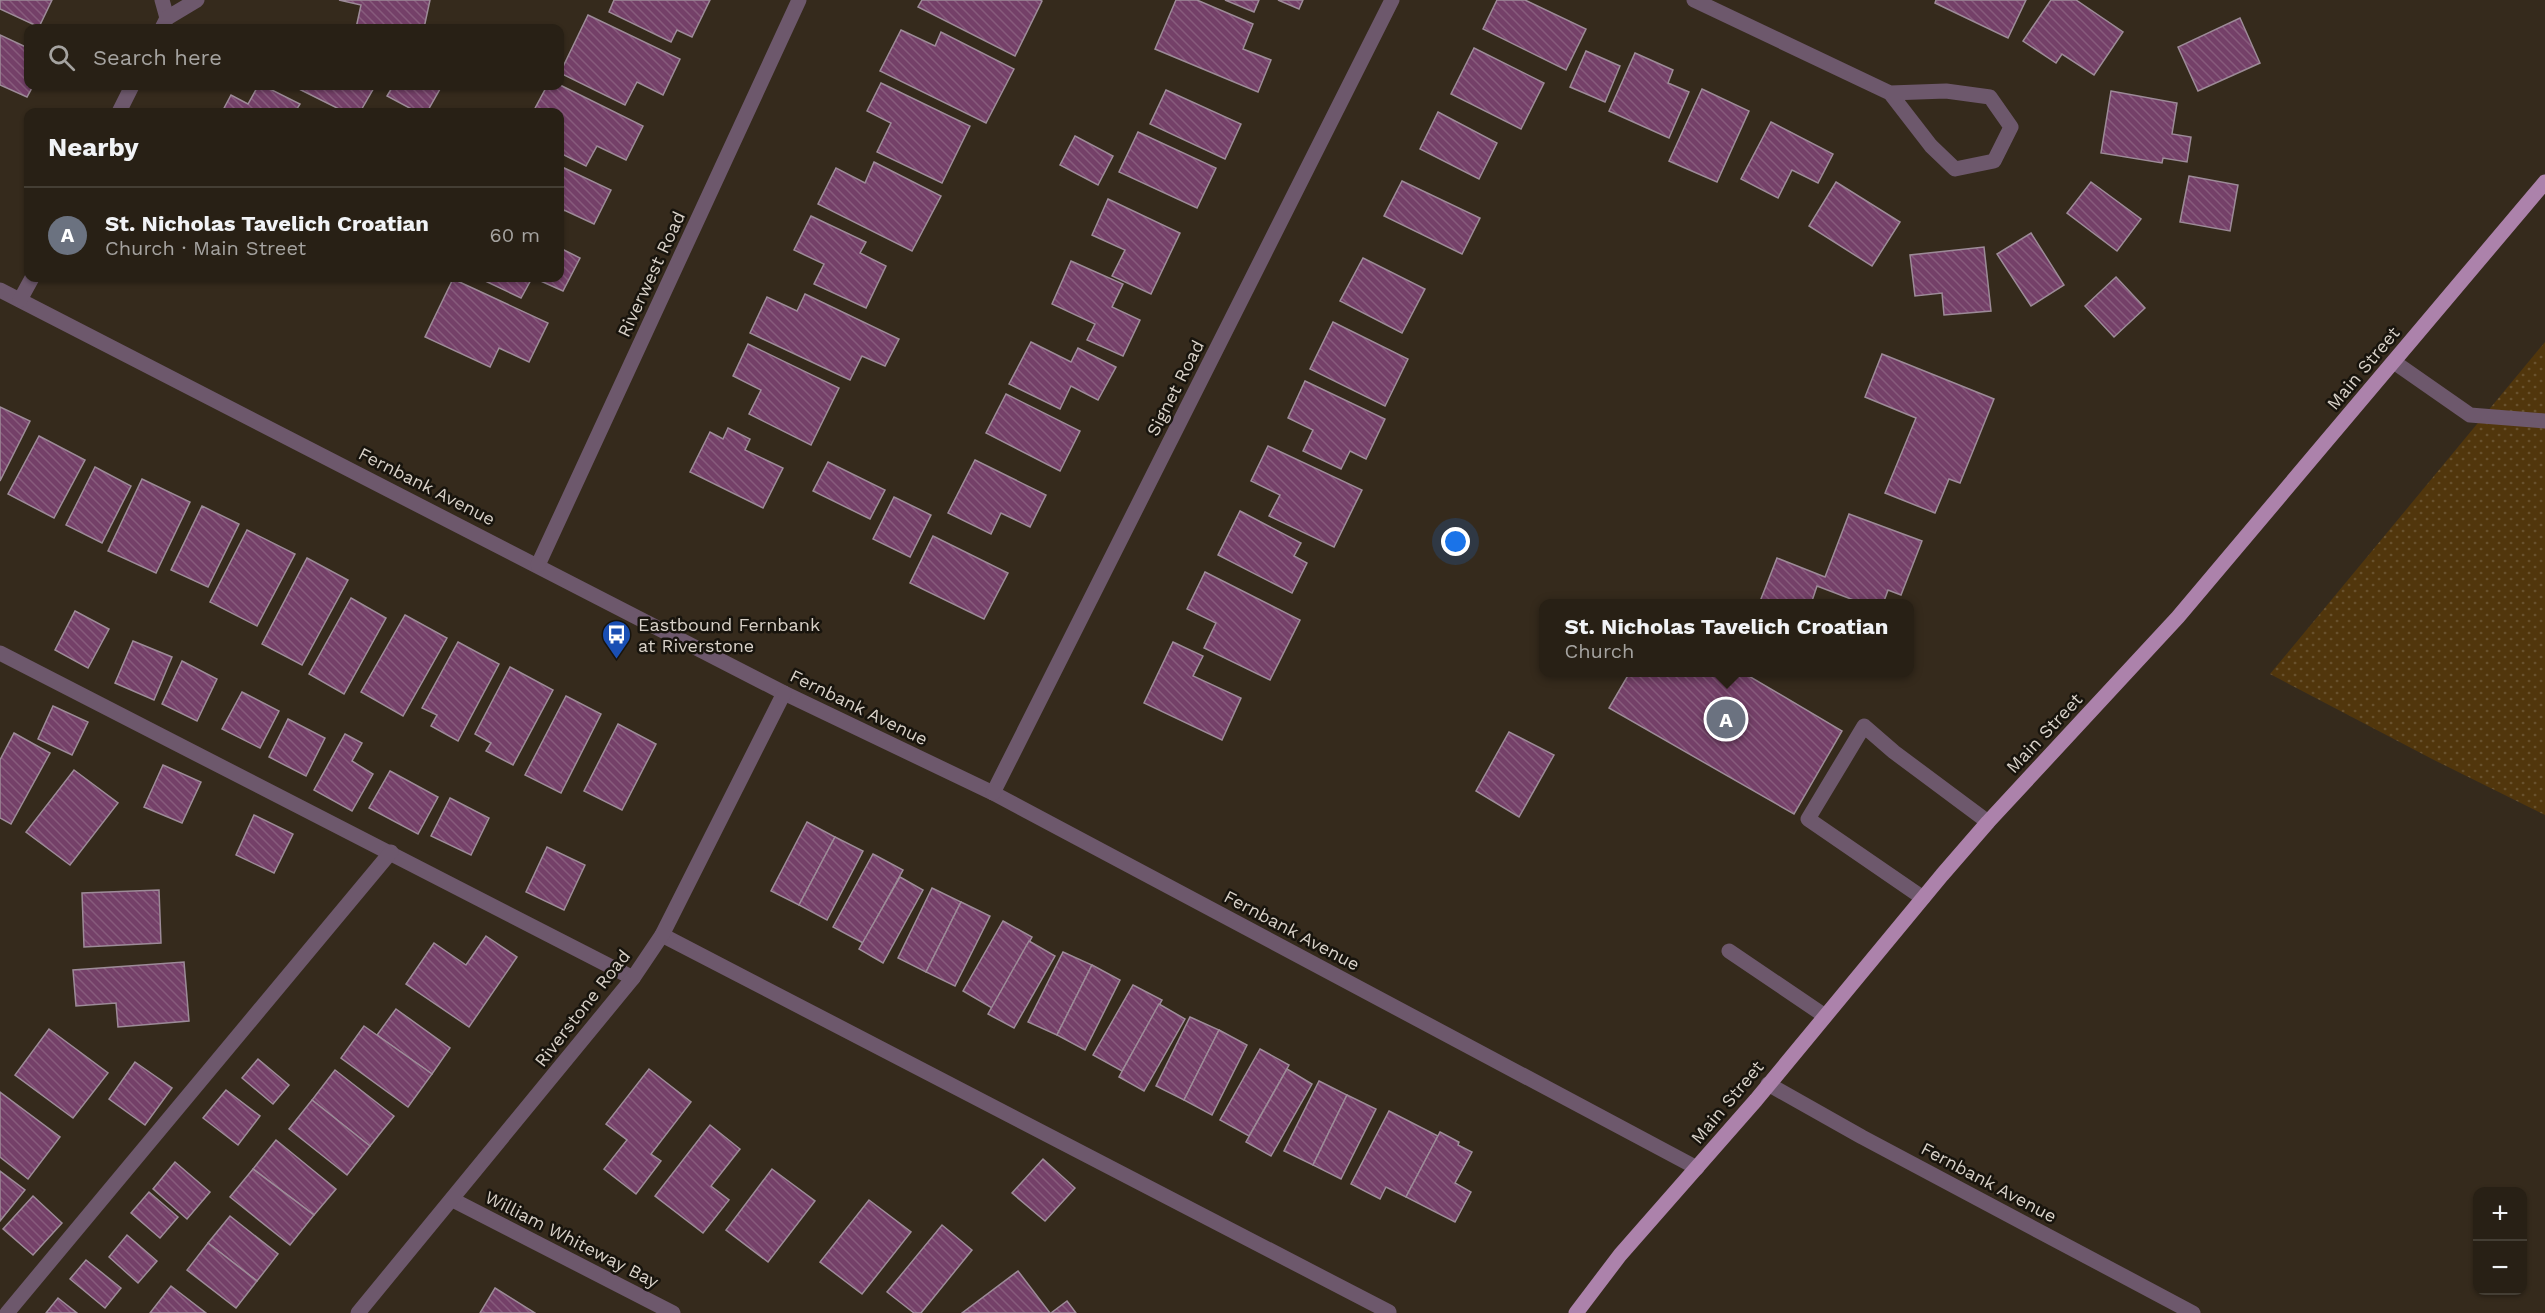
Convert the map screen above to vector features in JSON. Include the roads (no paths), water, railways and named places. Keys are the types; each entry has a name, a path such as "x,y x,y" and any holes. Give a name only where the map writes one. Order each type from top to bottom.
{"main road":[{"name":"Main Street","path":"1576,1313 1620,1255 1697,1168 1988,822 2178,617 2545,182"}],"street":[{"path":"162,0 164,23 197,0"},
{"name":"Riverwest Road","path":"538,565 799,0"},
{"name":"Signet Road","path":"993,793 1392,0"},
{"path":"1694,0 1890,93 1931,146 1955,169 1994,161 2010,127 1990,97 1946,91 1890,93"},
{"path":"120,108 130,90"},
{"path":"20,300 30,282"},
{"name":"Fernbank Avenue","path":"0,290 784,693 993,793 1697,1168"},
{"path":"2394,362 2470,415 2545,421"},
{"path":"0,653 633,978"},
{"name":"Riverstone Road","path":"358,1313 633,978 662,935 784,693"},
{"path":"1923,898 1808,819 1864,726 1894,752 1988,822"},
{"path":"7,1313 391,852"},
{"path":"662,935 1389,1312"},
{"path":"1729,951 1825,1016"},
{"name":"Fernbank Avenue","path":"1768,1084 1862,1137 2193,1313"},
{"name":"William Whiteway Bay","path":"453,1200 673,1313"}],"place":[{"name":"Eastbound Fernbank at Riverstone","path":"617,660"},
{"name":"St. Nicholas Tavelich Croatian","path":"1726,719"}]}
